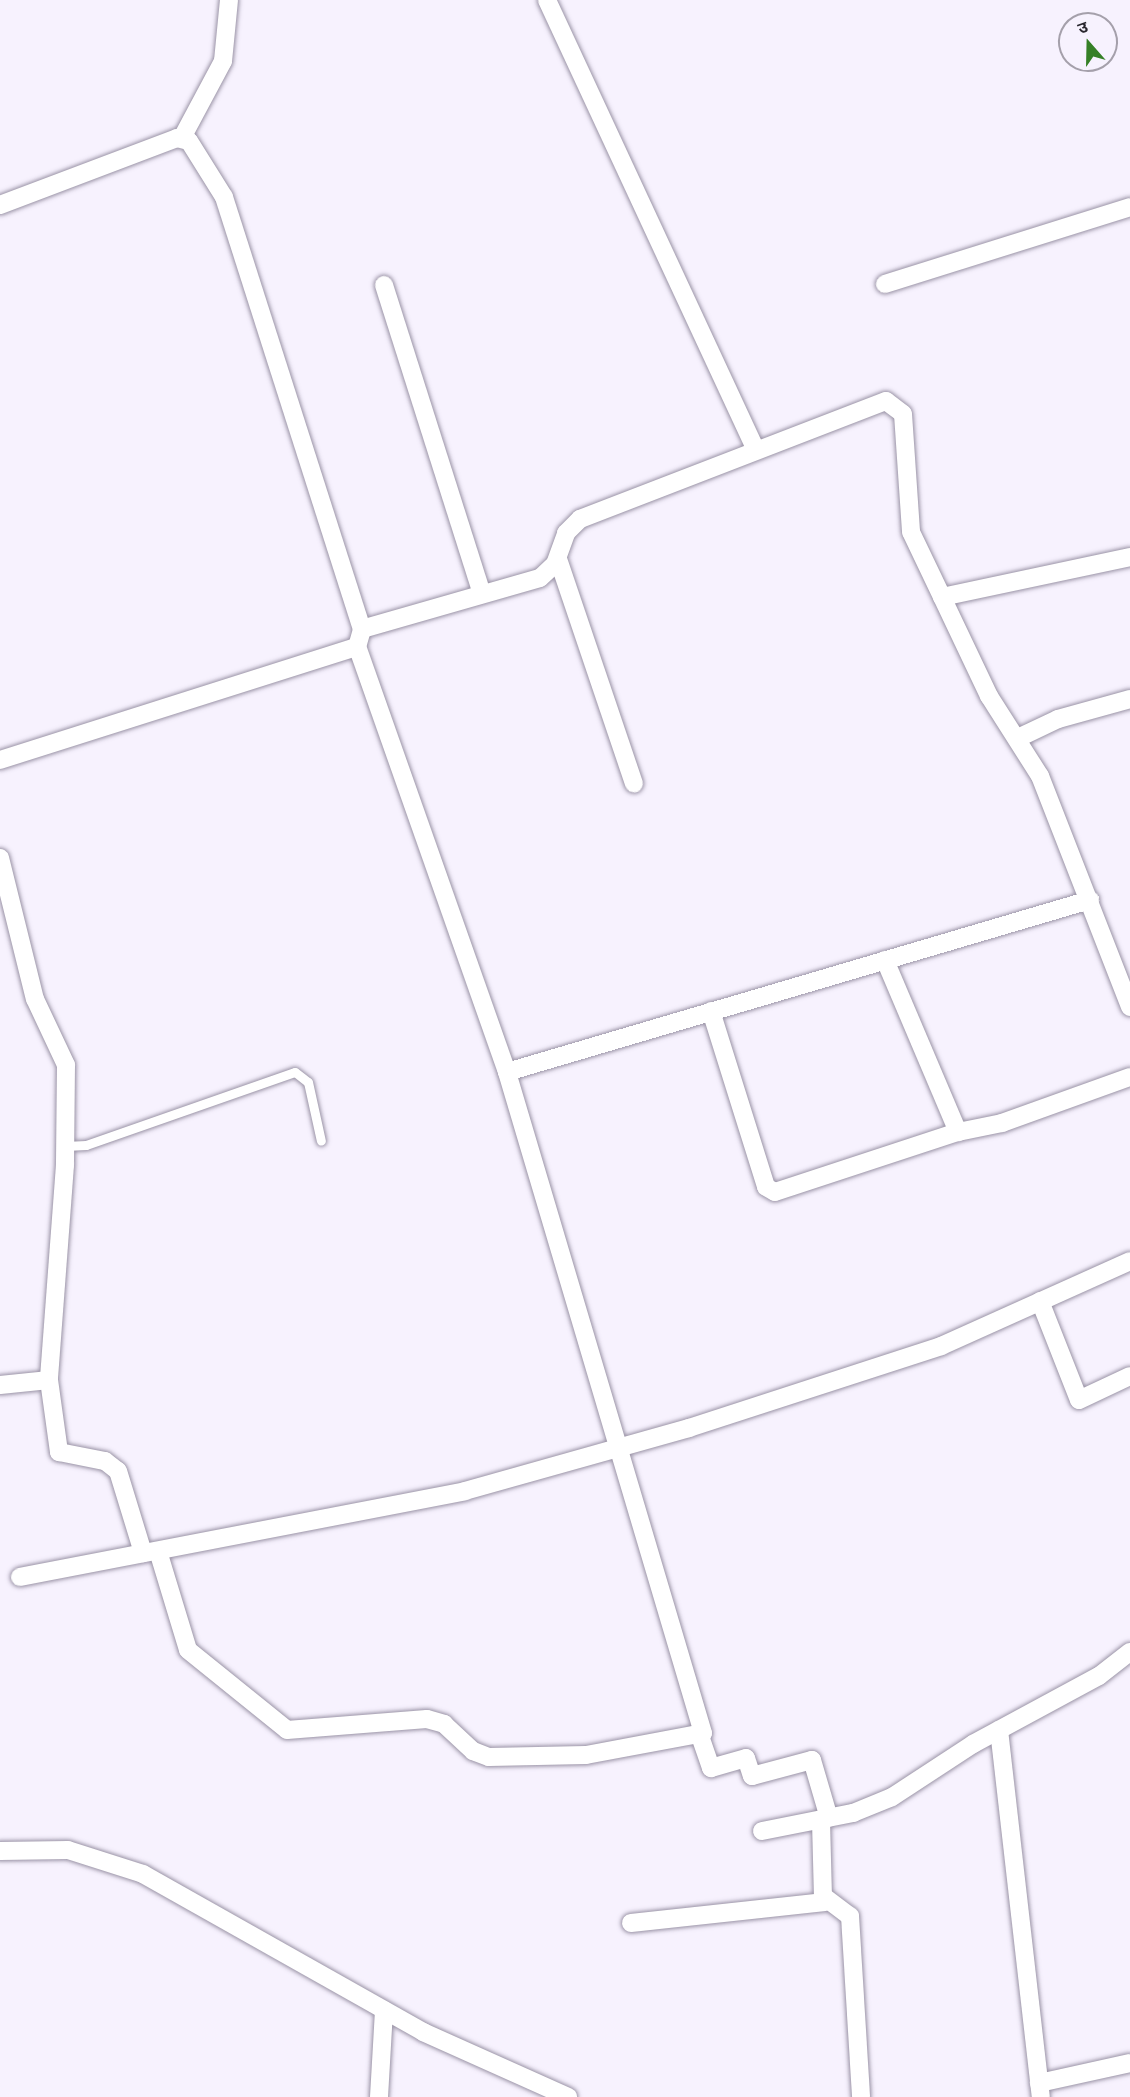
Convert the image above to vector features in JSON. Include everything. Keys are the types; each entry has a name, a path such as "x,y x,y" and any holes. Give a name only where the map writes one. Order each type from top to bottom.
{"street":[{"path":"0,206 183,136 223,61 230,0"},
{"path":"547,0 755,447"},
{"path":"183,136 224,197 360,638 507,1072 704,1728 700,1736 711,1768 746,1758 752,1776 812,1760 825,1820 825,1902"},
{"path":"885,284 1130,207"},
{"path":"384,285 482,594"},
{"path":"0,760 360,638 482,594 540,578 558,559 566,533 580,519 755,447 894,403 905,422 911,532 989,696 1018,738 1040,776 1130,1007"},
{"path":"942,597 1130,556"},
{"path":"558,559 634,783"},
{"path":"1018,738 1058,719 1130,699"},
{"path":"0,858 34,999 66,1065 65,1146 49,1380 59,1452 105,1461 118,1471 188,1650 287,1730 427,1719 444,1724 473,1751 489,1757 586,1755 700,1736"},
{"path":"507,1072 1090,900"},
{"path":"885,960 958,1132"},
{"path":"711,1011 770,1191 958,1132 1002,1123 1130,1077"},
{"path":"20,1577 465,1491 620,1447 940,1346 1130,1261"},
{"path":"1040,1301 1079,1400 1130,1376"},
{"path":"0,1385 49,1380"},
{"path":"762,1831 825,1820 892,1797 999,1730 1099,1676 1130,1652"},
{"path":"999,1730 1040,2090 1130,2063"},
{"path":"0,1851 68,1850 143,1874 384,2010 568,2097"},
{"path":"632,1923 825,1902 850,1916 861,2097"},
{"path":"379,2097 384,2010"}],"lane":[{"path":"65,1146 86,1145 295,1072 308,1082 321,1142"}]}
